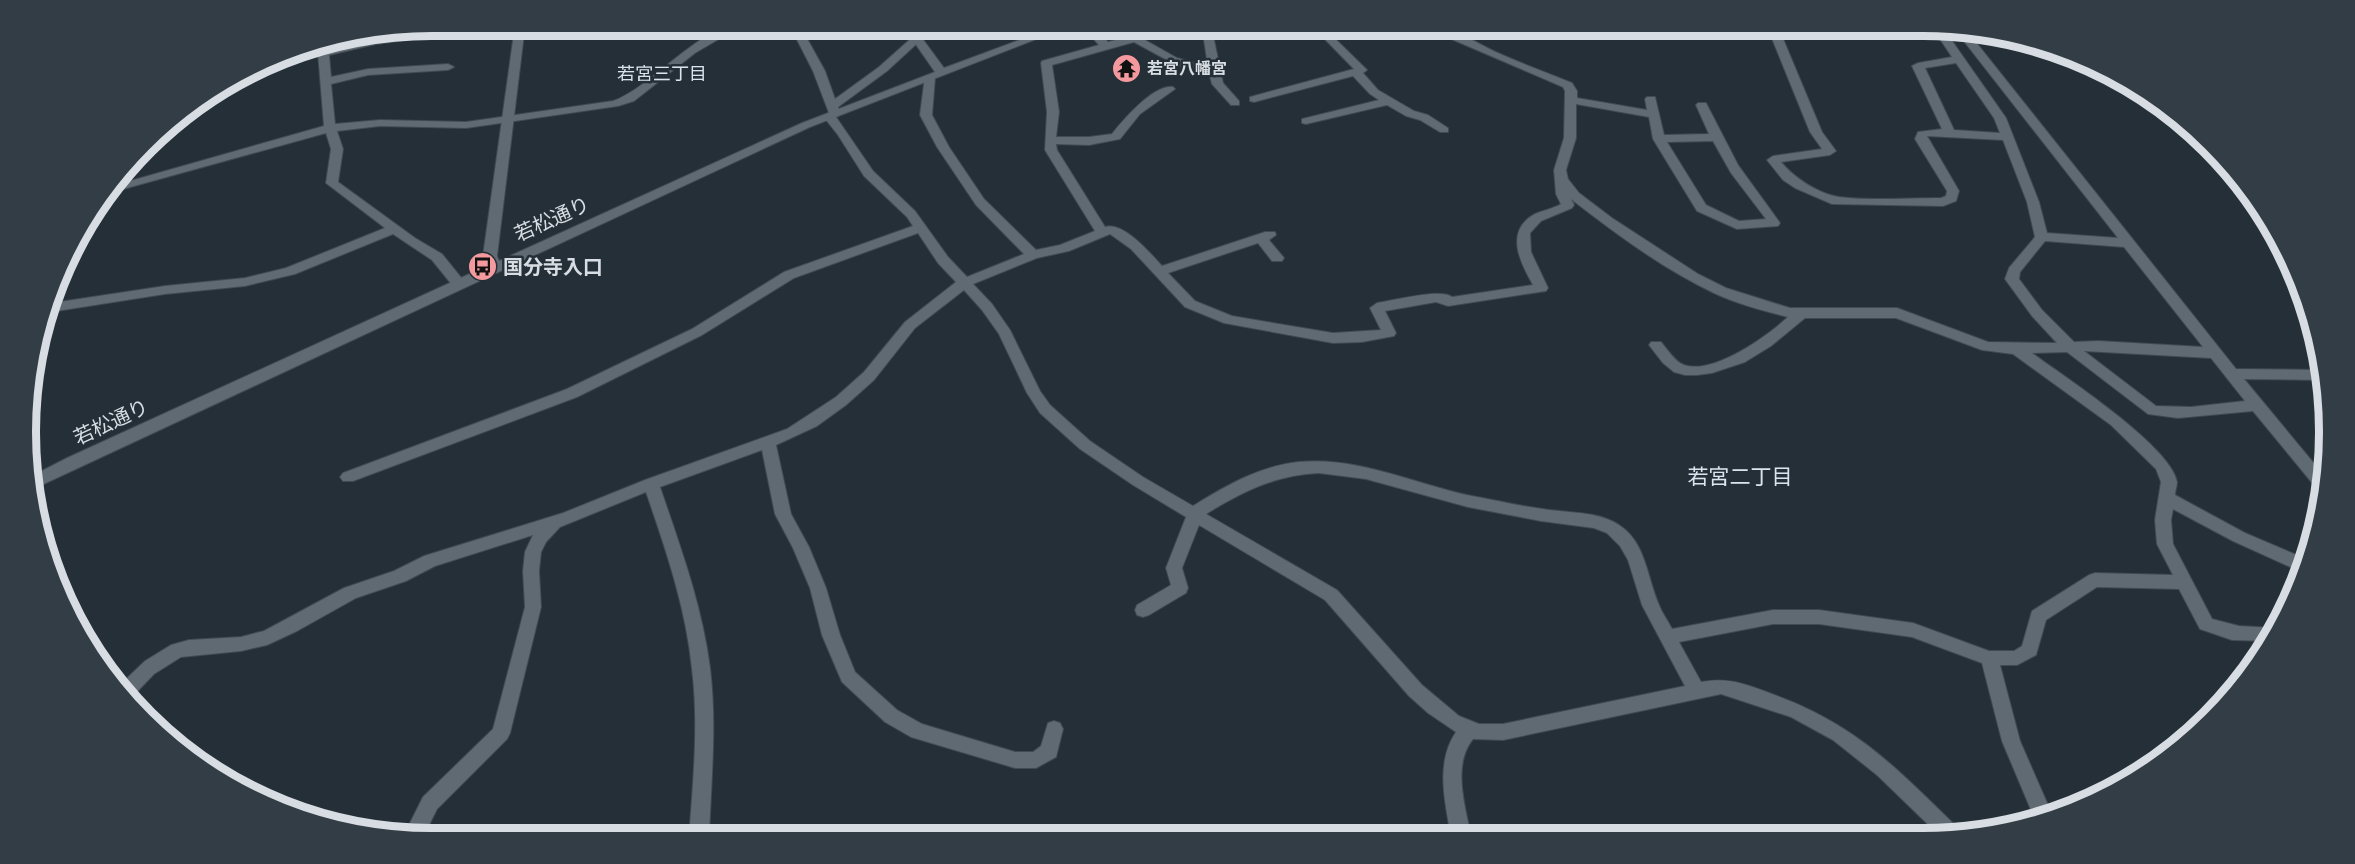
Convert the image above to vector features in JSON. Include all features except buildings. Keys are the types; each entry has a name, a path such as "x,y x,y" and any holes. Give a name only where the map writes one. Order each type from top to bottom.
{"street":[{"path":"496,266 490,256 519,36"},
{"path":"121,187 330,128 380,123 466,125 587,109 630,99 691,51 718,36"},
{"path":"800,36 819,70 832,112 868,172 911,214 964,284 987,307 1005,333 1034,393 1045,409 1085,446 1138,481 1331,595 1352,615 1429,705 1451,722 1468,730 1503,732 1720,686 1756,695 1839,733 1869,757 1944,827"},
{"path":"916,36 942,73"},
{"path":"832,112 921,36"},
{"name":"若松通り","path":"39,480 458,283 832,112 1039,36"},
{"path":"1097,36 1107,46"},
{"path":"1207,36 1218,84 1235,104"},
{"path":"1254,99 1361,70 1327,36"},
{"path":"130,688 143,672 165,654 186,646 256,642 352,592 410,573 442,557 556,521 792,433 841,401 869,376 910,325 964,284 1033,255 1064,248 1101,231 1111,229 1123,236 1161,271 1190,304 1222,318 1316,334 1325,338 1389,333 1377,308 1436,297 1446,298 1448,302 1541,288 1523,254 1521,243 1529,224 1536,218 1568,205 1562,194 1560,170 1570,138 1571,100 1568,85 1496,56 1456,36"},
{"path":"1777,36 1816,132 1830,151 1773,160 1787,177 1799,185 1836,201 1943,202 1952,198 1953,191 1921,139 1922,134 1932,132 2008,137"},
{"path":"355,44 403,37"},
{"path":"1944,37 1989,99 2008,137 2033,202 2042,237"},
{"path":"1101,231 1051,150 1053,112 1046,63 1136,38 1182,66 1214,70"},
{"path":"1967,38 2256,405 2316,478"},
{"path":"321,52 330,128 337,149 332,183 437,257 458,283"},
{"path":"1950,134 1917,66 1961,59"},
{"path":"326,82 368,72 448,67"},
{"path":"1357,72 1360,79 1389,101 1410,114 1424,117 1444,130"},
{"path":"928,78 930,82 927,115 943,147 980,202 1033,255"},
{"path":"1050,140 1089,141 1116,137 1136,112 1168,89"},
{"path":"1651,99 1659,139 1701,208 1737,225 1774,222 1766,207 1756,200 1736,171 1702,105"},
{"path":"1571,100 1654,115"},
{"path":"1306,121 1389,101"},
{"path":"1659,139 1717,137"},
{"path":"1562,179 1585,205 1693,277 1721,291 1789,313 1897,313 1925,321 1987,347 2016,349 2098,346 2216,353"},
{"path":"348,477 572,393 697,332 789,275 920,228"},
{"path":"56,307 165,290 256,280 290,271 395,229"},
{"path":"1161,271 1265,237 1276,258"},
{"path":"2042,237 2130,243"},
{"path":"2042,237 2014,271 2012,279 2021,294 2041,317 2115,383 2154,411 2170,412 2256,405"},
{"path":"1656,345 1672,364 1684,370 1707,370 1740,360 1772,339 1801,314"},
{"path":"2016,349 2116,421 2162,466 2169,482 2163,520 2165,544 2206,624 2225,632 2247,636 2263,635"},
{"path":"2233,374 2315,375"},
{"path":"768,441 783,514 818,588 831,635 848,676 891,716 917,731 1015,760 1036,760 1049,751 1054,729"},
{"path":"1143,610 1180,588 1174,568 1195,513 1232,490 1264,476 1296,468 1318,467 1366,473 1416,488 1504,508 1595,522 1613,529 1626,541 1636,559 1650,605 1696,690"},
{"path":"651,484 686,589 698,647 705,717 699,828"},
{"path":"2166,498 2239,537 2297,562"},
{"path":"417,827 430,803 501,733 533,607 531,571 533,552 540,538 556,521"},
{"path":"1668,637 1773,617 1819,617 1913,630 1989,658 2018,658 2030,650 2038,616 2087,583 2106,579 2186,582"},
{"path":"1989,658 2011,741 2041,810"},
{"path":"1460,828 1454,794 1454,755 1468,730"}],"place":[{"name":"若宮八幡宮","path":"1126,68"},
{"name":"国分寺入口","path":"482,267"}],"district":[{"name":"若宮三丁目","path":"662,74"},
{"name":"若宮二丁目","path":"1740,477"}]}
